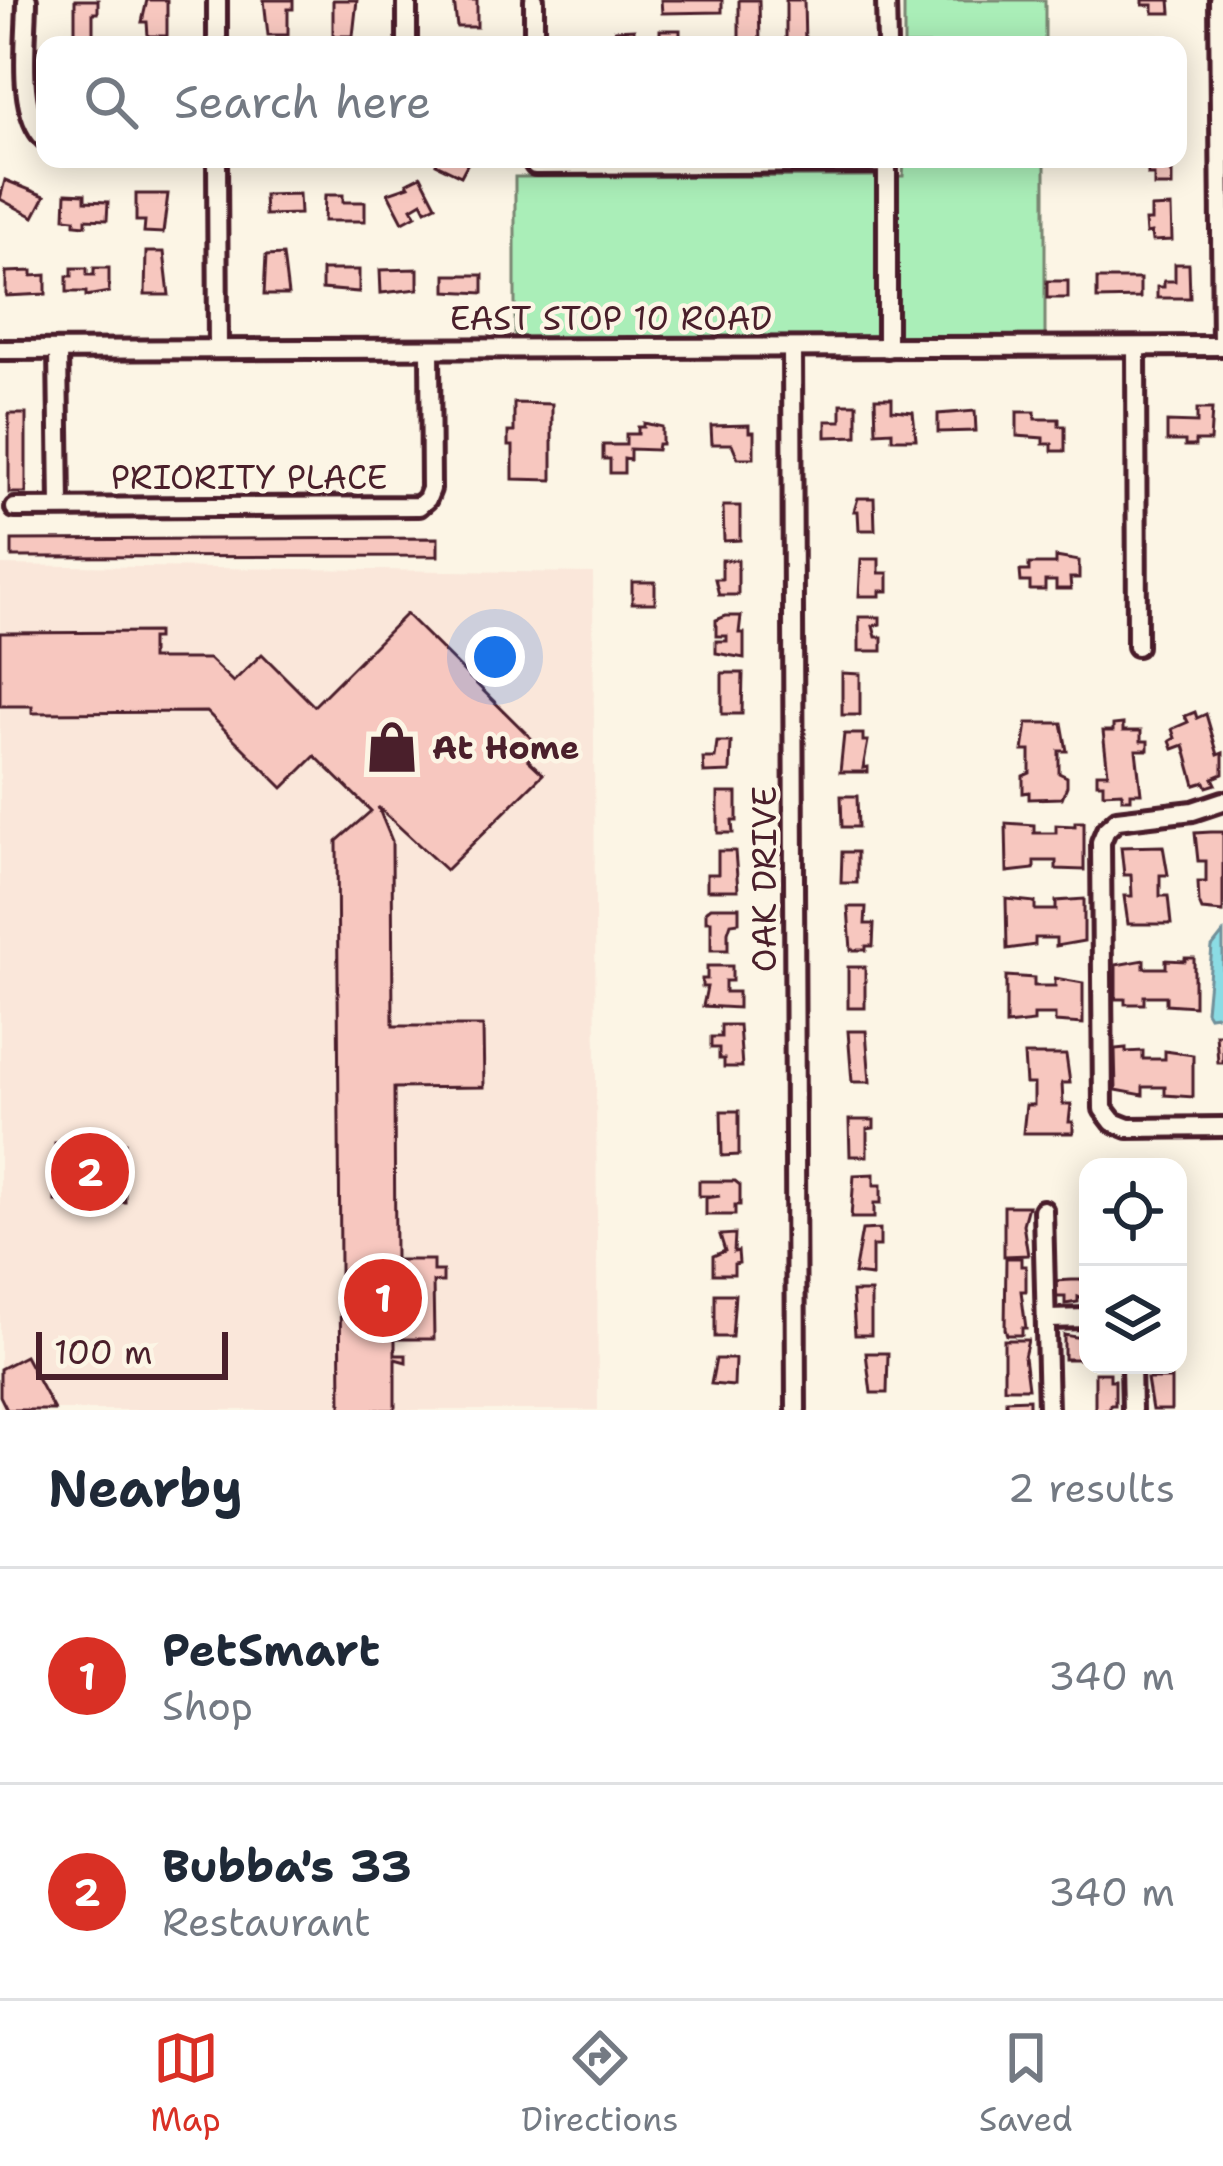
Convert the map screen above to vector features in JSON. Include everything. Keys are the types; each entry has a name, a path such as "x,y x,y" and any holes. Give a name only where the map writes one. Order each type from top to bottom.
{"street":[{"path":"27,0 27,107 36,124"},
{"path":"217,0 217,36"},
{"path":"406,0 407,36"},
{"path":"534,0 534,36"},
{"path":"886,0 886,36"},
{"path":"1219,0 1223,346"},
{"path":"218,168 218,349"},
{"path":"887,168 887,348"},
{"name":"EAST STOP 10 ROAD","path":"0,350 1223,346"},
{"path":"1136,347 1137,646"},
{"name":"OAK DRIVE","path":"792,348 796,1410"},
{"name":"PRIORITY PLACE","path":"15,508 418,506 428,500 431,489 430,349"},
{"path":"58,350 60,507"},
{"path":"1223,801 1193,811 1121,818 1102,838 1101,1098 1110,1119 1128,1128 1223,1127"},
{"path":"1043,1210 1048,1410"},
{"path":"1048,1319 1079,1318"},
{"path":"1131,1374 1132,1410"}],"shaded area":[{"path":"0,565 593,573 598,1410 0,1410"}],"green space":[{"path":"904,0 1045,0 1045,36 904,36"},
{"path":"903,168 1045,168 1045,338 515,339 515,177 903,176"}],"water":[{"path":"1223,933 1223,1014 1209,1016 1212,947"}],"building":[{"path":"75,0 98,0 93,36 75,36"},
{"path":"147,0 167,0 167,36 148,36 147,22 142,22"},
{"path":"264,0 293,0 293,9 288,9 288,35 268,35"},
{"path":"333,0 357,0 353,36 333,36"},
{"path":"454,0 477,0 477,27 457,27"},
{"path":"661,0 722,0 722,12 662,13"},
{"path":"739,0 759,0 760,36 739,36"},
{"path":"786,0 804,0 805,36 786,36"},
{"path":"1143,0 1170,0 1171,13 1153,13 1153,5 1143,5"},
{"path":"634,29 634,36 615,36 615,30"},
{"path":"660,30 680,30 680,36 660,36"},
{"path":"1148,168 1172,168 1172,186 1154,186 1154,175 1148,175"},
{"path":"421,176 436,205 426,210 422,202 412,208 416,215 403,222 388,193"},
{"path":"5,180 45,196 34,217 0,199"},
{"path":"66,193 85,194 85,201 108,202 107,220 86,219 86,225 65,218"},
{"path":"136,194 168,194 163,233 144,232 145,221 136,221"},
{"path":"299,194 300,214 265,215 264,195"},
{"path":"325,195 343,195 343,202 365,202 365,221 324,221"},
{"path":"1171,207 1172,240 1152,241 1145,221 1151,221 1151,208"},
{"path":"146,252 164,252 169,295 145,295"},
{"path":"283,255 288,295 264,295 266,256"},
{"path":"1175,264 1189,264 1190,298 1157,298 1157,287 1175,281"},
{"path":"72,268 87,268 87,275 94,275 94,268 109,268 109,292 86,296 86,292 67,292"},
{"path":"418,269 418,289 381,293 380,270"},
{"path":"322,270 359,270 359,292 322,289"},
{"path":"32,271 32,276 46,275 46,294 6,296 6,272"},
{"path":"446,275 483,275 483,293 446,291"},
{"path":"1097,279 1140,279 1140,298 1097,299"},
{"path":"1047,281 1068,281 1068,298 1047,298"},
{"path":"875,398 892,398 892,410 913,412 916,439 892,439 892,431 876,432"},
{"path":"514,403 552,404 552,480 513,479 508,432 514,432"},
{"path":"841,404 857,404 857,436 826,437 826,421 841,421"},
{"path":"1197,409 1212,409 1210,441 1185,446 1185,441 1167,441 1167,422 1197,423"},
{"path":"975,411 976,431 938,432 938,414"},
{"path":"1017,412 1035,412 1035,419 1059,419 1059,426 1065,426 1065,451 1052,451 1052,444 1043,444 1043,438 1017,436"},
{"path":"9,414 26,414 26,493 9,493"},
{"path":"644,423 662,427 662,444 657,450 630,449 624,473 610,473 603,445 626,445 626,434 638,434"},
{"path":"749,425 749,432 754,432 754,458 738,458 732,444 712,444 711,426"},
{"path":"858,498 874,498 875,530 859,530 858,511 854,511"},
{"path":"723,506 740,506 740,540 724,541"},
{"path":"438,538 438,556 12,557 12,540"},
{"path":"1056,557 1079,561 1079,578 1070,578 1071,589 1056,589 1056,581 1045,581 1045,590 1030,590 1030,582 1021,582 1020,571 1029,571 1029,564 1056,564"},
{"path":"861,559 879,559 879,573 888,573 888,591 859,596"},
{"path":"722,560 738,560 738,595 719,595 715,579 722,579"},
{"path":"632,582 655,582 655,603 632,603"},
{"path":"406,614 540,747 528,760 543,774 446,870 378,807 392,841 393,1026 483,1026 484,1087 394,1088 395,1260 433,1260 433,1271 443,1271 443,1282 433,1282 434,1339 395,1339 395,1355 406,1355 406,1362 395,1359 395,1410 341,1410 337,841 371,811 315,756 283,788 207,712 32,713 32,706 0,706 0,633 157,632 157,639 151,639 151,659 209,659 233,682 262,654 314,706"},
{"path":"741,616 744,658 716,653 716,641 727,641 727,636 716,636 716,620"},
{"path":"859,617 880,617 880,624 873,626 876,637 882,637 882,651 859,651"},
{"path":"722,673 743,673 742,714 722,714"},
{"path":"842,673 860,674 860,715 842,715"},
{"path":"1195,712 1197,718 1206,714 1218,755 1223,753 1223,774 1207,787 1205,782 1195,785 1184,745 1173,749 1170,741 1175,738 1172,729 1188,722 1185,716"},
{"path":"1027,723 1062,723 1067,751 1059,751 1059,773 1067,777 1067,786 1062,798 1029,799 1029,792 1023,793 1023,776 1030,773 1030,751 1023,751"},
{"path":"1123,724 1123,731 1141,731 1141,741 1148,741 1148,750 1136,750 1141,793 1131,793 1131,799 1122,799 1122,792 1103,793 1103,783 1097,783 1097,773 1108,773 1103,731"},
{"path":"844,734 863,734 863,741 868,741 863,768 868,767 868,772 840,772"},
{"path":"717,742 731,742 730,772 704,773 703,758 715,758"},
{"path":"718,793 737,793 733,833 718,833"},
{"path":"841,796 857,796 858,827 842,827"},
{"path":"1075,822 1084,822 1084,870 1056,869 1056,861 1034,861 1034,869 1007,872 1006,823 1034,825 1034,833 1056,833 1056,825 1075,826"},
{"path":"1223,832 1223,912 1202,910 1198,882 1206,882 1206,861 1198,861 1195,833"},
{"path":"1163,846 1168,875 1160,875 1160,896 1168,896 1171,924 1128,924 1124,896 1132,896 1131,875 1124,875 1121,847"},
{"path":"718,851 735,851 738,890 707,890 707,874 718,874"},
{"path":"842,852 857,852 857,883 841,883"},
{"path":"1006,899 1035,902 1035,910 1056,910 1056,901 1084,899 1084,941 1056,946 1056,938 1035,938 1035,945 1007,949"},
{"path":"739,907 739,922 731,923 728,932 728,950 711,950 711,921 706,921 706,911"},
{"path":"848,907 866,907 865,924 874,924 873,946 866,950 851,950"},
{"path":"1194,958 1194,1006 1166,1004 1166,996 1144,996 1144,1004 1116,999 1116,965 1144,960 1144,968 1166,968 1166,960"},
{"path":"707,966 732,966 732,981 725,981 725,992 738,992 738,1008 703,1006 707,987 702,987 702,979 707,979"},
{"path":"848,967 865,967 865,1008 848,1008"},
{"path":"1006,976 1034,978 1034,986 1055,986 1055,978 1083,983 1083,1024 1055,1022 1055,1015 1034,1015 1034,1022 1006,1025"},
{"path":"721,1025 739,1025 742,1067 724,1067 719,1048 711,1048 711,1037 721,1037"},
{"path":"848,1031 866,1031 870,1082 852,1082"},
{"path":"1216,1034 1223,1034 1223,1063 1218,1063"},
{"path":"1126,1048 1126,1052 1143,1051 1143,1059 1165,1059 1165,1051 1193,1055 1193,1097 1165,1095 1165,1087 1143,1087 1143,1095 1116,1090 1115,1049"},
{"path":"1024,1055 1066,1055 1070,1083 1062,1083 1063,1104 1071,1104 1073,1133 1023,1133 1026,1105 1034,1105 1034,1084 1026,1084"},
{"path":"721,1111 739,1111 739,1155 722,1156"},
{"path":"849,1120 874,1120 874,1128 867,1129 867,1156 850,1156"},
{"path":"95,1136 113,1136 113,1143 125,1143 125,1202 55,1201 55,1143 95,1143"},
{"path":"874,1174 874,1185 881,1185 881,1203 874,1203 874,1218 851,1218 854,1175"},
{"path":"699,1181 740,1185 735,1215 706,1215 706,1198 720,1196 699,1196"},
{"path":"1004,1206 1028,1206 1023,1224 1028,1255 1004,1256"},
{"path":"880,1229 880,1246 872,1246 872,1276 854,1274 862,1230"},
{"path":"735,1234 739,1263 734,1264 734,1274 713,1274 713,1256 725,1251 720,1235"},
{"path":"1006,1258 1021,1258 1021,1266 1026,1266 1022,1335 1007,1335 1005,1329"},
{"path":"1079,1280 1078,1302 1065,1304 1065,1297 1054,1297 1054,1281"},
{"path":"852,1292 871,1292 871,1335 855,1335"},
{"path":"715,1294 735,1294 732,1337 715,1337"},
{"path":"1064,1335 1079,1338 1079,1359 1064,1359"},
{"path":"1004,1340 1028,1340 1024,1357 1028,1388 1004,1388"},
{"path":"866,1353 888,1353 887,1393 871,1393"},
{"path":"25,1356 54,1410 7,1410 0,1396 0,1369"},
{"path":"716,1359 735,1359 734,1386 711,1384"},
{"path":"1095,1374 1110,1374 1110,1380 1115,1380 1115,1405 1110,1410 1095,1410"},
{"path":"1147,1379 1171,1379 1171,1410 1152,1410"},
{"path":"1029,1399 1029,1410 1006,1410 1006,1400"}],"place":[{"name":"At Home","path":"392,747"},
{"name":"Bubba's 33","path":"90,1172"},
{"name":"PetSmart","path":"383,1298"}]}
